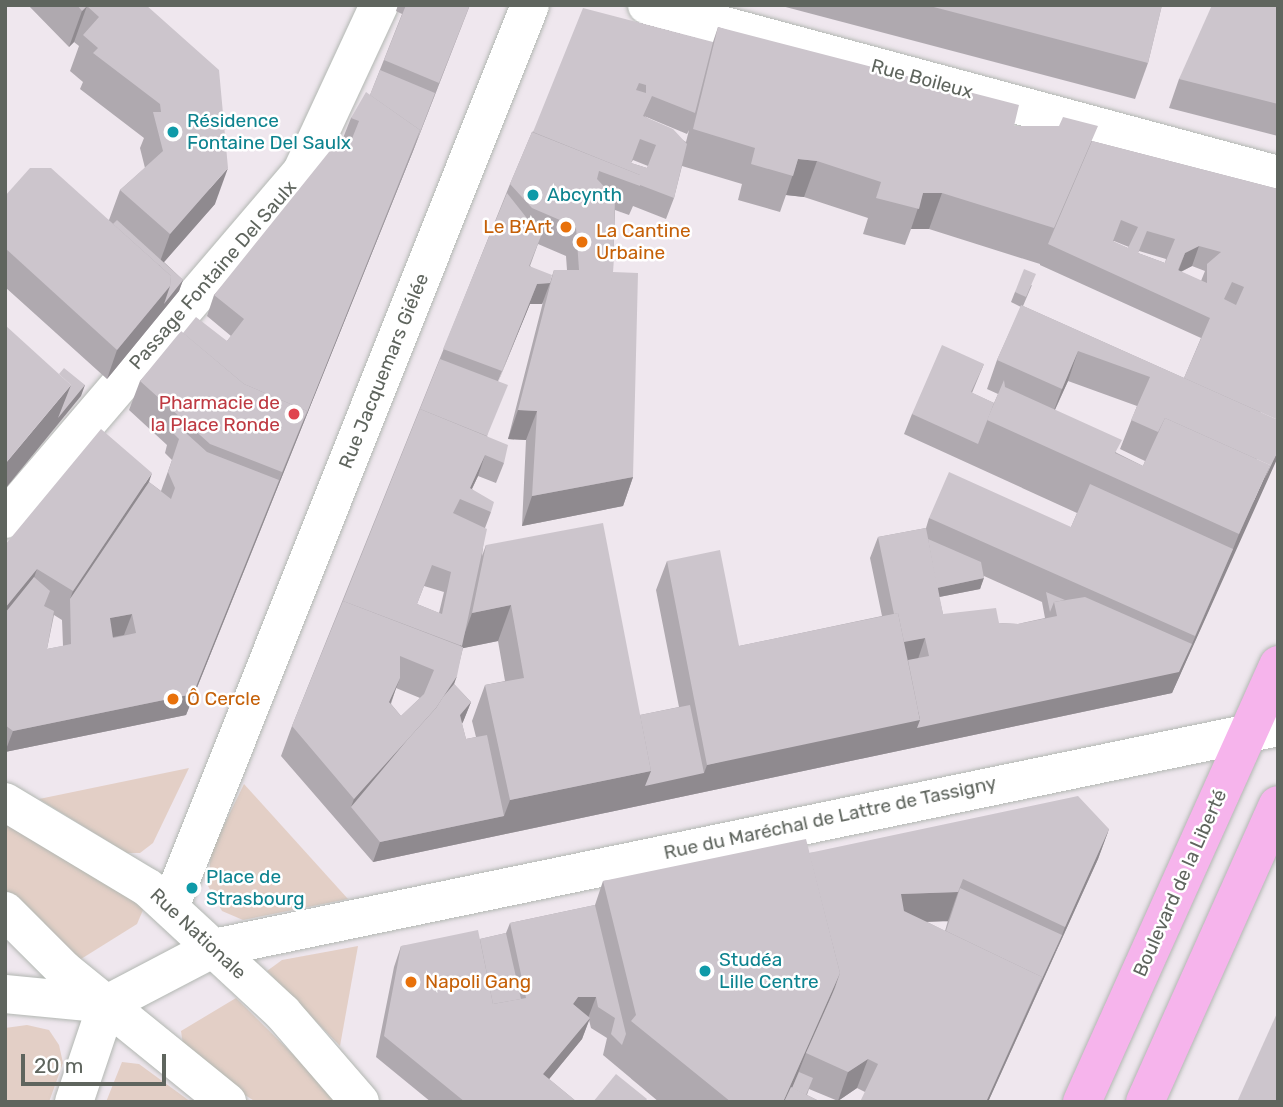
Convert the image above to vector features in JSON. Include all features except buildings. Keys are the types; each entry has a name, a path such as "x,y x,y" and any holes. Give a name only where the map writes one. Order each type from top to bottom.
{"main road":[{"name":"Boulevard de la Liberté","path":"1082,1102 1263,728 1278,664"},
{"path":"1145,1102 1278,805"}],"street":[{"name":"Passage Fontaine Del Saulx","path":"5,519 302,171 379,5"},
{"name":"Rue Jacquemars Giélée","path":"170,907 530,5"},
{"name":"Rue Boileux","path":"647,5 1278,175"},
{"name":"Rue du Maréchal de Lattre de Tassigny","path":"214,947 383,914 1263,728"},
{"name":"Rue Nationale","path":"5,802 119,866 170,907 214,947 360,1102"},
{"path":"5,911 107,1004 227,1102"},
{"path":"5,994 107,1004 214,947"},
{"path":"74,1102 107,1004"}],"shaded area":[{"path":"189,768 153,843 140,853 127,853 39,799"},
{"path":"244,784 348,899 243,920 222,911 208,886 211,852"},
{"path":"5,822 136,894 143,910 137,924 81,959 66,951 5,892"},
{"path":"358,946 340,1046 267,971 282,960"},
{"path":"236,998 337,1098 334,1102 256,1102 185,1057 181,1031"},
{"path":"27,1025 49,1030 59,1045 63,1063 49,1102 5,1102 5,1028"},
{"path":"122,1062 139,1064 191,1102 106,1102"}],"place":[{"name":"Résidence Fontaine Del Saulx","path":"173,132"},
{"name":"Abcynth","path":"533,195"},
{"name":"Le B'Art","path":"566,227"},
{"name":"La Cantine Urbaine","path":"582,242"},
{"name":"Pharmacie de la Place Ronde","path":"294,414"},
{"name":"Ô Cercle","path":"173,699"},
{"name":"Place de Strasbourg","path":"192,888"},
{"name":"Studéa Lille Centre","path":"705,971"},
{"name":"Napoli Gang","path":"411,982"}]}
